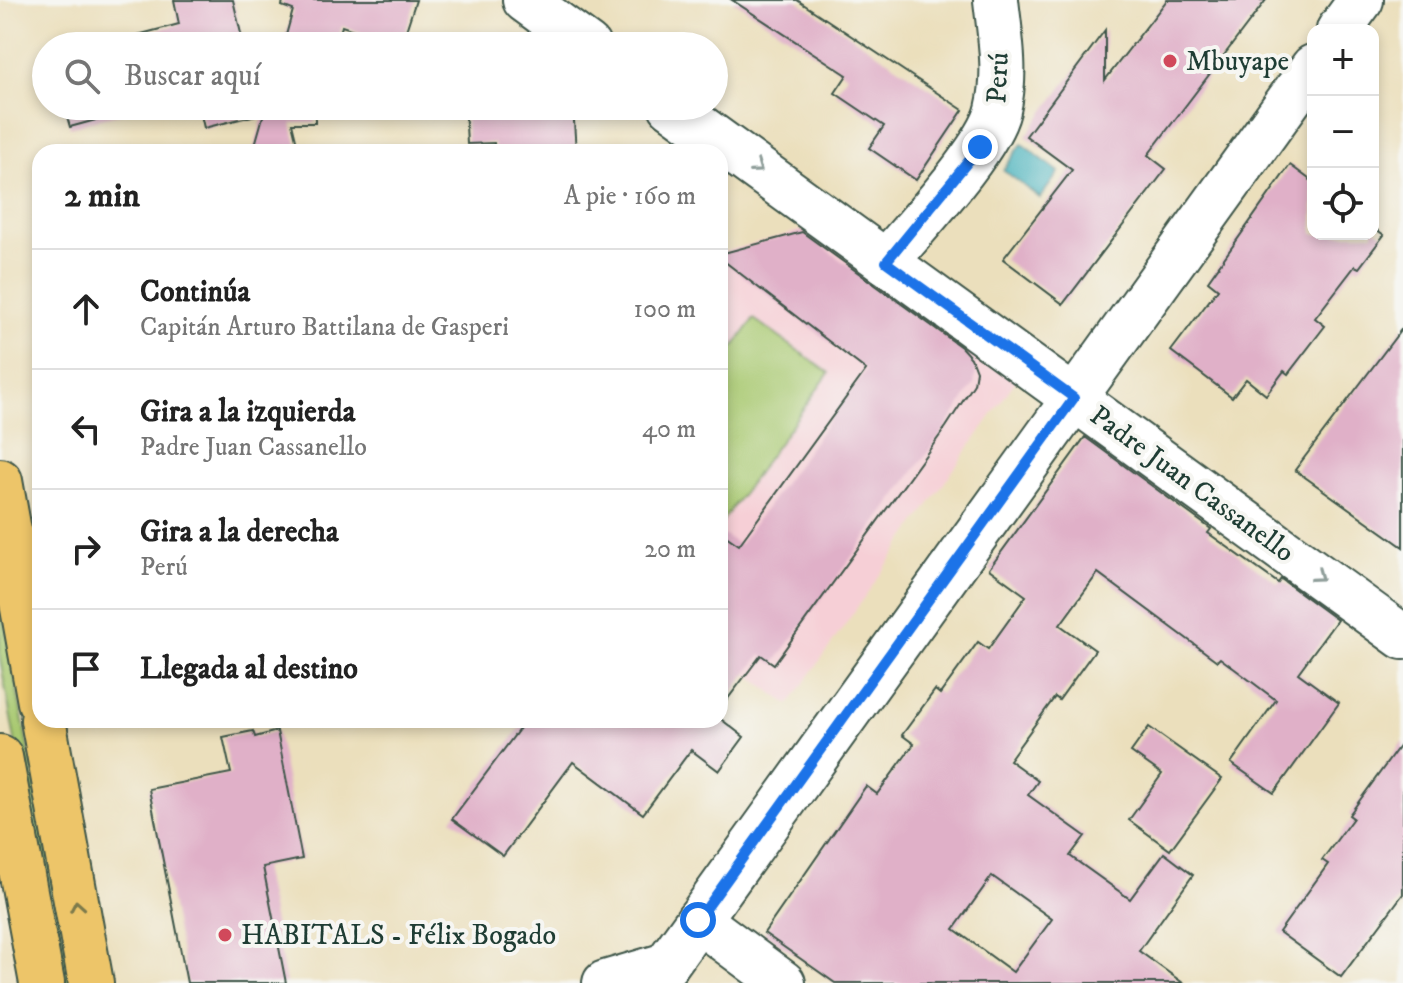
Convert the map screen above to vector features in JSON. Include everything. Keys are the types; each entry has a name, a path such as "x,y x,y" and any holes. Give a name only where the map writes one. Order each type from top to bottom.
{"main road":[{"path":"0,481 32,658"},
{"path":"44,728 91,983"},
{"path":"0,757 42,983"}],"street":[{"path":"525,0 569,32"},
{"name":"Perú","path":"886,262 980,147 998,112 1003,69 996,0"},
{"path":"1343,24 1361,0"},
{"path":"605,983 667,974 698,920 1307,75"},
{"name":"Padre Juan Cassanello","path":"690,120 723,144"},
{"name":"Padre Juan Cassanello","path":"728,147 1403,637"},
{"path":"698,920 783,983"}],"shaded area":[{"path":"813,227 1019,376 789,705 728,660 728,251"}],"green space":[{"path":"754,319 829,373 728,513 728,355"},
{"path":"0,599 72,983 60,983 0,659"}],"water":[{"path":"1022,144 1059,172 1040,198 1003,170"}],"building":[{"path":"174,0 233,0 241,32 149,32 179,24"},
{"path":"283,0 416,0 406,32 360,32 342,26 340,32 287,32 293,10 282,6"},
{"path":"732,0 797,0 963,110 916,180 869,148 884,126 835,93 847,75"},
{"path":"1167,0 1266,0 1148,155 1166,169 1063,304 1003,259 1072,170 1026,136 1105,30 1105,80"},
{"path":"68,120 96,120 70,127"},
{"path":"202,120 236,120 204,128"},
{"path":"262,120 315,120 315,123 292,123 297,144 255,144"},
{"path":"466,120 574,120 575,144 467,144"},
{"path":"1290,165 1307,178 1307,240 1379,240 1379,231 1384,235 1359,268 1355,266 1315,318 1325,326 1288,374 1284,371 1266,395 1246,379 1232,397 1171,351 1218,289 1208,281"},
{"path":"802,232 961,347 971,358 976,371 974,384 946,427 774,664 761,655 728,698 728,537 739,545 866,370 728,264 728,252"},
{"path":"1403,327 1403,547 1295,470"},
{"path":"1085,437 1211,529 1208,533 1278,583 1281,579 1337,620 1298,673 1339,703 1274,793 1231,763 1276,700 1220,658 1217,661 1098,573 1060,625 1095,650 1059,700 1055,697 1009,760 1038,781 1028,795 1085,836 1070,856 1130,899 1164,853 1193,875 1139,951 1183,983 835,983 764,933 866,786 877,794 914,744 902,735 935,690 940,694 978,642 988,649 1026,596 989,569","holes":["992,876 1052,919 1013,972 954,929"]},
{"path":"728,725 744,737 719,771 691,750 643,814 573,762 503,856 452,819 520,728 728,728"},
{"path":"1149,727 1222,779 1170,850 1129,820 1162,774 1131,752"},
{"path":"253,731 255,737 277,731 302,859 263,867 286,983 187,983 149,789 231,773 223,737"},
{"path":"1403,741 1403,894 1341,977 1279,932 1328,864 1322,860 1353,818 1349,815"}],"place":[{"name":"Mbuyape","path":"1170,61"},
{"name":"HABITALS - Félix Bogado","path":"225,935"}],"route":[{"path":"698,920 1074,398 886,262 980,147"}]}
